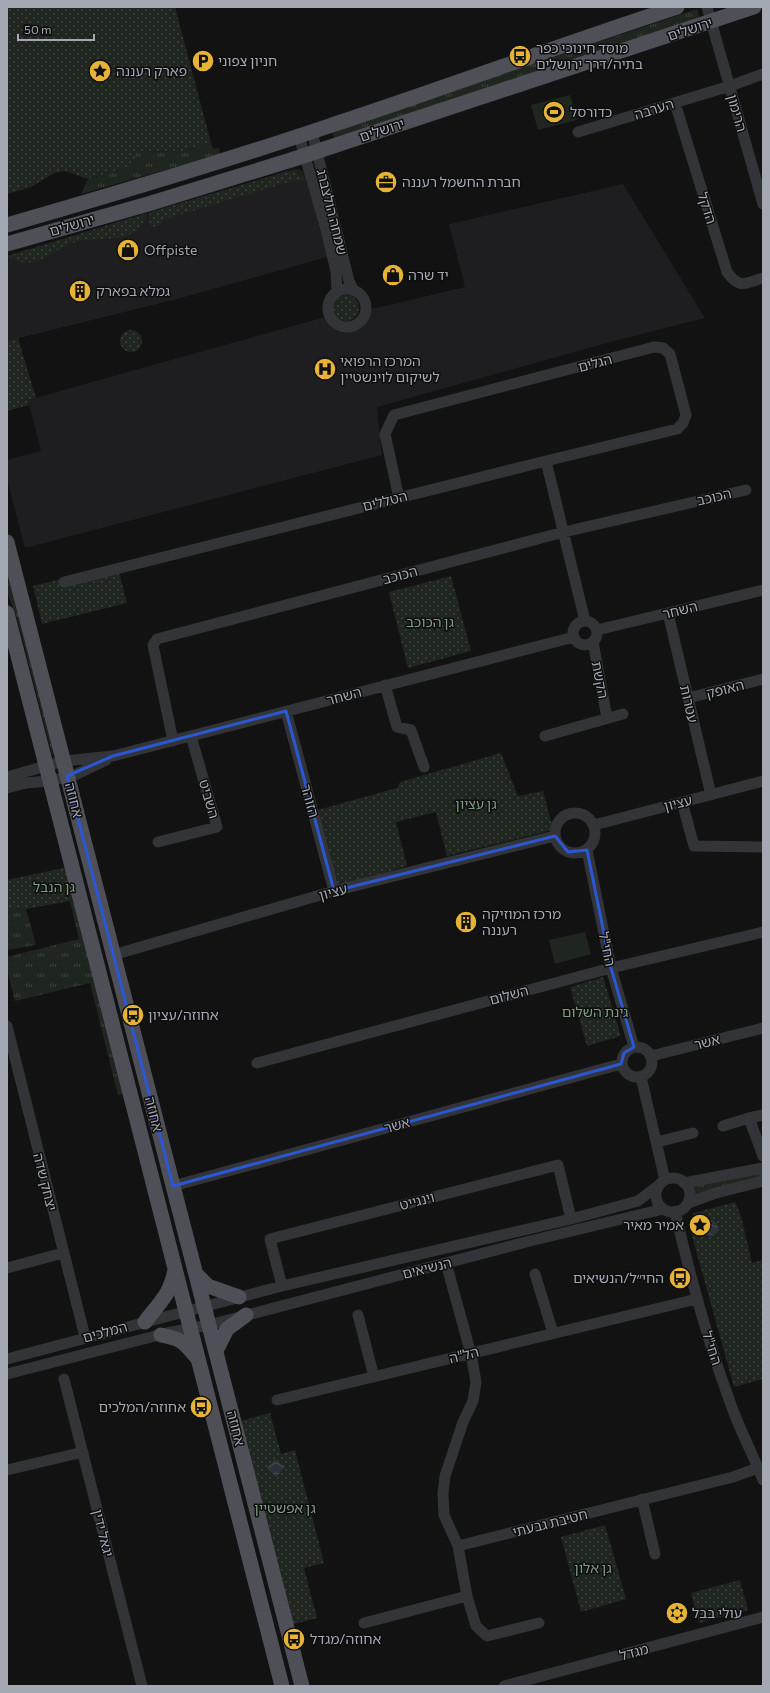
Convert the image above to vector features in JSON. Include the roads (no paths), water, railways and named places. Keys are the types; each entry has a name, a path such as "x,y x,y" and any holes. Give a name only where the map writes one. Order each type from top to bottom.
{"main road":[{"name":"ירושלים","path":"7,226 144,185 305,134 677,7"},
{"name":"ירושלים","path":"7,244 148,204 311,154 754,7"},
{"name":"אחוזה","path":"7,542 302,1686"},
{"name":"אחוזה","path":"7,613 282,1686"},
{"path":"145,1322 168,1294 176,1269"},
{"path":"196,1274 208,1286 239,1297"},
{"path":"216,1351 227,1329 246,1315"},
{"path":"161,1334 177,1338 188,1347 199,1360"}],"street":[{"name":"הרימון","path":"707,7 763,204"},
{"name":"הערבה","path":"578,132 730,86 763,74"},
{"name":"הדקל","path":"675,103 727,272 734,282 740,284 763,278"},
{"name":"שמחה הולצברג","path":"305,134 349,281 354,291"},
{"name":"שמחה הולצברג","path":"311,154 336,271 337,292"},
{"path":"752,165 763,162"},
{"path":"348,289 354,291 364,300 365,313 363,319 352,326 346,327 334,322 328,312 329,301 337,292 348,289"},
{"name":"הגלים","path":"399,498 385,434 394,415 654,347 663,348 670,354 686,415 683,423 677,428 546,461"},
{"path":"546,461 585,621"},
{"name":"הטללים","path":"64,582 546,461"},
{"name":"הכוכב","path":"173,741 153,645 157,639 564,532 746,490"},
{"name":"השחר","path":"597,630 763,590"},
{"name":"עטרות","path":"668,613 711,795"},
{"path":"585,621 594,625 597,630 597,637 593,642 583,645 574,637 575,627 581,622 585,621"},
{"name":"השחר","path":"48,774 66,769 77,774 113,756 574,637"},
{"name":"הקשת","path":"593,642 607,718"},
{"name":"האופק","path":"688,698 763,679"},
{"path":"385,685 397,727 411,730 424,767"},
{"name":"הזוהר","path":"286,711 334,891"},
{"name":"הקשת","path":"545,736 623,714"},
{"name":"השביט","path":"158,842 217,827 191,736"},
{"path":"7,777 48,774"},
{"path":"7,788 26,783 48,774"},
{"name":"עציון","path":"594,825 763,781"},
{"path":"682,802 694,846 763,847"},
{"path":"572,813 584,815 590,819 594,825 595,838 592,845 587,850 575,853 568,852 562,848 555,836 556,826 560,819 572,813"},
{"name":"עציון","path":"113,955 334,891 555,836"},
{"name":"החי\"ל","path":"587,850 611,968 634,1047"},
{"name":"השלום","path":"256,1063 611,968 763,932"},
{"name":"אשר","path":"651,1056 763,1028"},
{"name":"יצחק שדה","path":"7,1029 85,1337"},
{"path":"634,1047 646,1050 651,1056 652,1061 650,1071 641,1077 636,1078 626,1074 622,1064 624,1053 634,1047"},
{"name":"אשר","path":"173,1186 622,1064"},
{"path":"641,1077 657,1142 662,1182"},
{"path":"723,1126 763,1115"},
{"path":"749,1118 763,1156"},
{"path":"657,1142 693,1133"},
{"name":"וינגייט","path":"282,1286 270,1239 558,1165 571,1219"},
{"path":"684,1183 763,1168"},
{"path":"688,1203 688,1189 679,1179 672,1178 662,1182 656,1191 658,1204 663,1209 675,1212 682,1209 688,1203 716,1193 763,1181"},
{"name":"הנשיאים","path":"204,1306 282,1286 571,1219 638,1201 662,1182"},
{"name":"הנשיאים","path":"191,1329 530,1241 663,1209"},
{"name":"החי\"ל","path":"675,1212 697,1299 731,1406 763,1480"},
{"path":"7,1268 63,1253"},
{"path":"446,1263 471,1354 476,1382 473,1401 465,1417 445,1476 443,1494 444,1515 458,1546 467,1596 476,1626 487,1636 539,1623"},
{"path":"535,1274 553,1333"},
{"name":"הל\"ה","path":"277,1400 697,1299"},
{"name":"המלכים","path":"7,1358 204,1306"},
{"path":"358,1315 374,1377"},
{"name":"המלכים","path":"7,1374 161,1334 191,1329"},
{"name":"יגאל ידין","path":"64,1379 142,1686"},
{"path":"7,1470 82,1452"},
{"name":"חטיבת גבעתי","path":"458,1546 733,1477 758,1468"},
{"path":"642,1499 655,1554"},
{"path":"364,1623 467,1596"},
{"name":"מגדל","path":"504,1686 527,1683 763,1617"}],"water":[{"path":"710,1220 716,1222 718,1228 716,1234 710,1236 704,1234 702,1228 704,1222"},
{"path":"275,1459 285,1467 276,1477 267,1468"}],"place":[{"name":"מוסד חינוכי כפר בתיה/דרך ירושלים","path":"520,56"},
{"name":"חניון צפוני","path":"203,61"},
{"name":"פארק רעננה","path":"100,71"},
{"name":"כדורסל","path":"554,112"},
{"name":"חברת החשמל רעננה","path":"386,182"},
{"name":"Offpiste","path":"128,250"},
{"name":"יד שרה","path":"393,275"},
{"name":"גמלא בפארק","path":"80,291"},
{"name":"המרכז הרפואי לשיקום לוינשטיין","path":"325,369"},
{"name":"מרכז המוזיקה רעננה","path":"466,922"},
{"name":"אחוזה/עציון","path":"133,1015"},
{"name":"אמיר מאיר","path":"700,1225"},
{"name":"החי״ל/הנשיאים","path":"680,1278"},
{"name":"אחוזה/המלכים","path":"201,1407"},
{"name":"עולי בבל","path":"677,1613"},
{"name":"אחוזה/מגדל","path":"294,1639"}],"park label":[{"name":"גן הכוכב","path":"430,622"},
{"name":"גן עציון","path":"476,804"},
{"name":"גן הנבל","path":"54,887"},
{"name":"גינת השלום","path":"595,1012"},
{"name":"גן אפשטיין","path":"285,1508"},
{"name":"גן אלון","path":"593,1568"}]}
